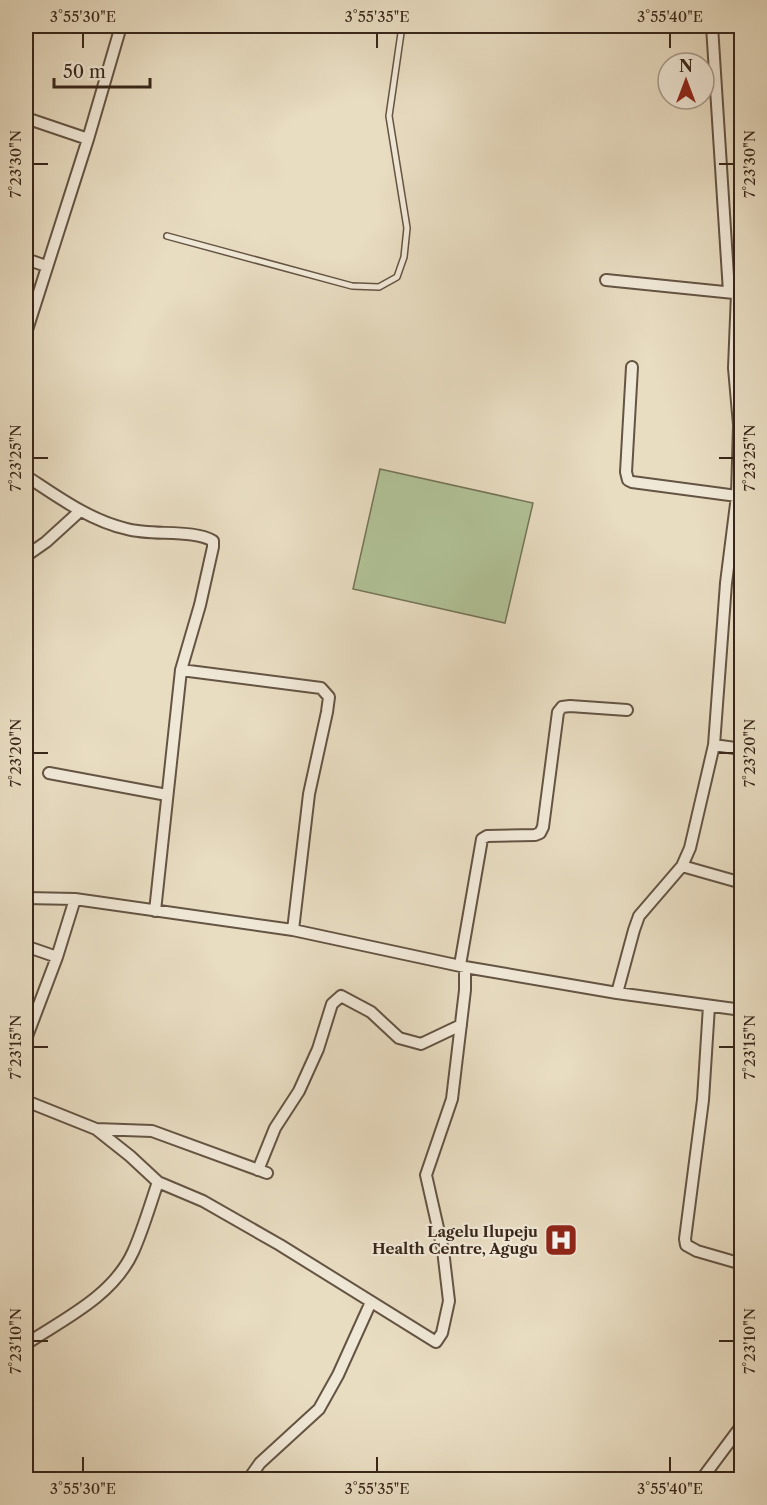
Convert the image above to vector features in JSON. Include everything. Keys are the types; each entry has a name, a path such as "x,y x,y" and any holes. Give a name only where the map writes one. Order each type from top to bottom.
{"street":[{"path":"26,333 121,26"},
{"path":"617,993 639,916 682,866 690,848 714,744 726,583 737,496 739,425 734,368 736,293 718,142 712,26"},
{"path":"26,118 88,138"},
{"path":"26,259 45,266"},
{"path":"606,280 736,293"},
{"path":"632,367 626,472 628,480 737,496"},
{"path":"26,476 80,511 129,530 204,536 213,541 200,605 181,670 155,910"},
{"path":"26,556 46,542 80,511"},
{"path":"181,670 321,688 328,697 327,712 309,794 293,930"},
{"path":"26,1101 96,1130 130,1156 158,1182 203,1201 280,1245 436,1342 442,1333 449,1300 443,1250 426,1175 452,1099 465,990 462,966 482,839 487,836 540,833 543,827 558,712 562,707 627,710"},
{"path":"714,744 741,749"},
{"path":"49,773 167,795"},
{"path":"682,866 741,883"},
{"path":"26,898 75,899 293,930 462,966 617,993 741,1011"},
{"path":"26,1039 57,957 75,899"},
{"path":"26,950 31,948 57,957"},
{"path":"96,1130 152,1131 262,1171 275,1128 298,1091 318,1049 332,1004 341,996 371,1012 399,1038 421,1044 461,1025"},
{"path":"709,1006 703,1100 685,1239 686,1245 697,1251 741,1264"},
{"path":"26,1344 99,1296 113,1282 132,1254 158,1182"},
{"path":"249,1479 260,1463 319,1409 338,1375 371,1302"},
{"path":"701,1479 741,1425"}],"lane":[{"path":"167,236 352,286 379,287 397,277 404,257 407,228 389,116 402,26"}],"green space":[{"path":"380,469 533,503 505,623 353,589"}],"place":[{"name":"Lagelu Ilupeju Health Centre, Agugu","path":"561,1240"}]}
